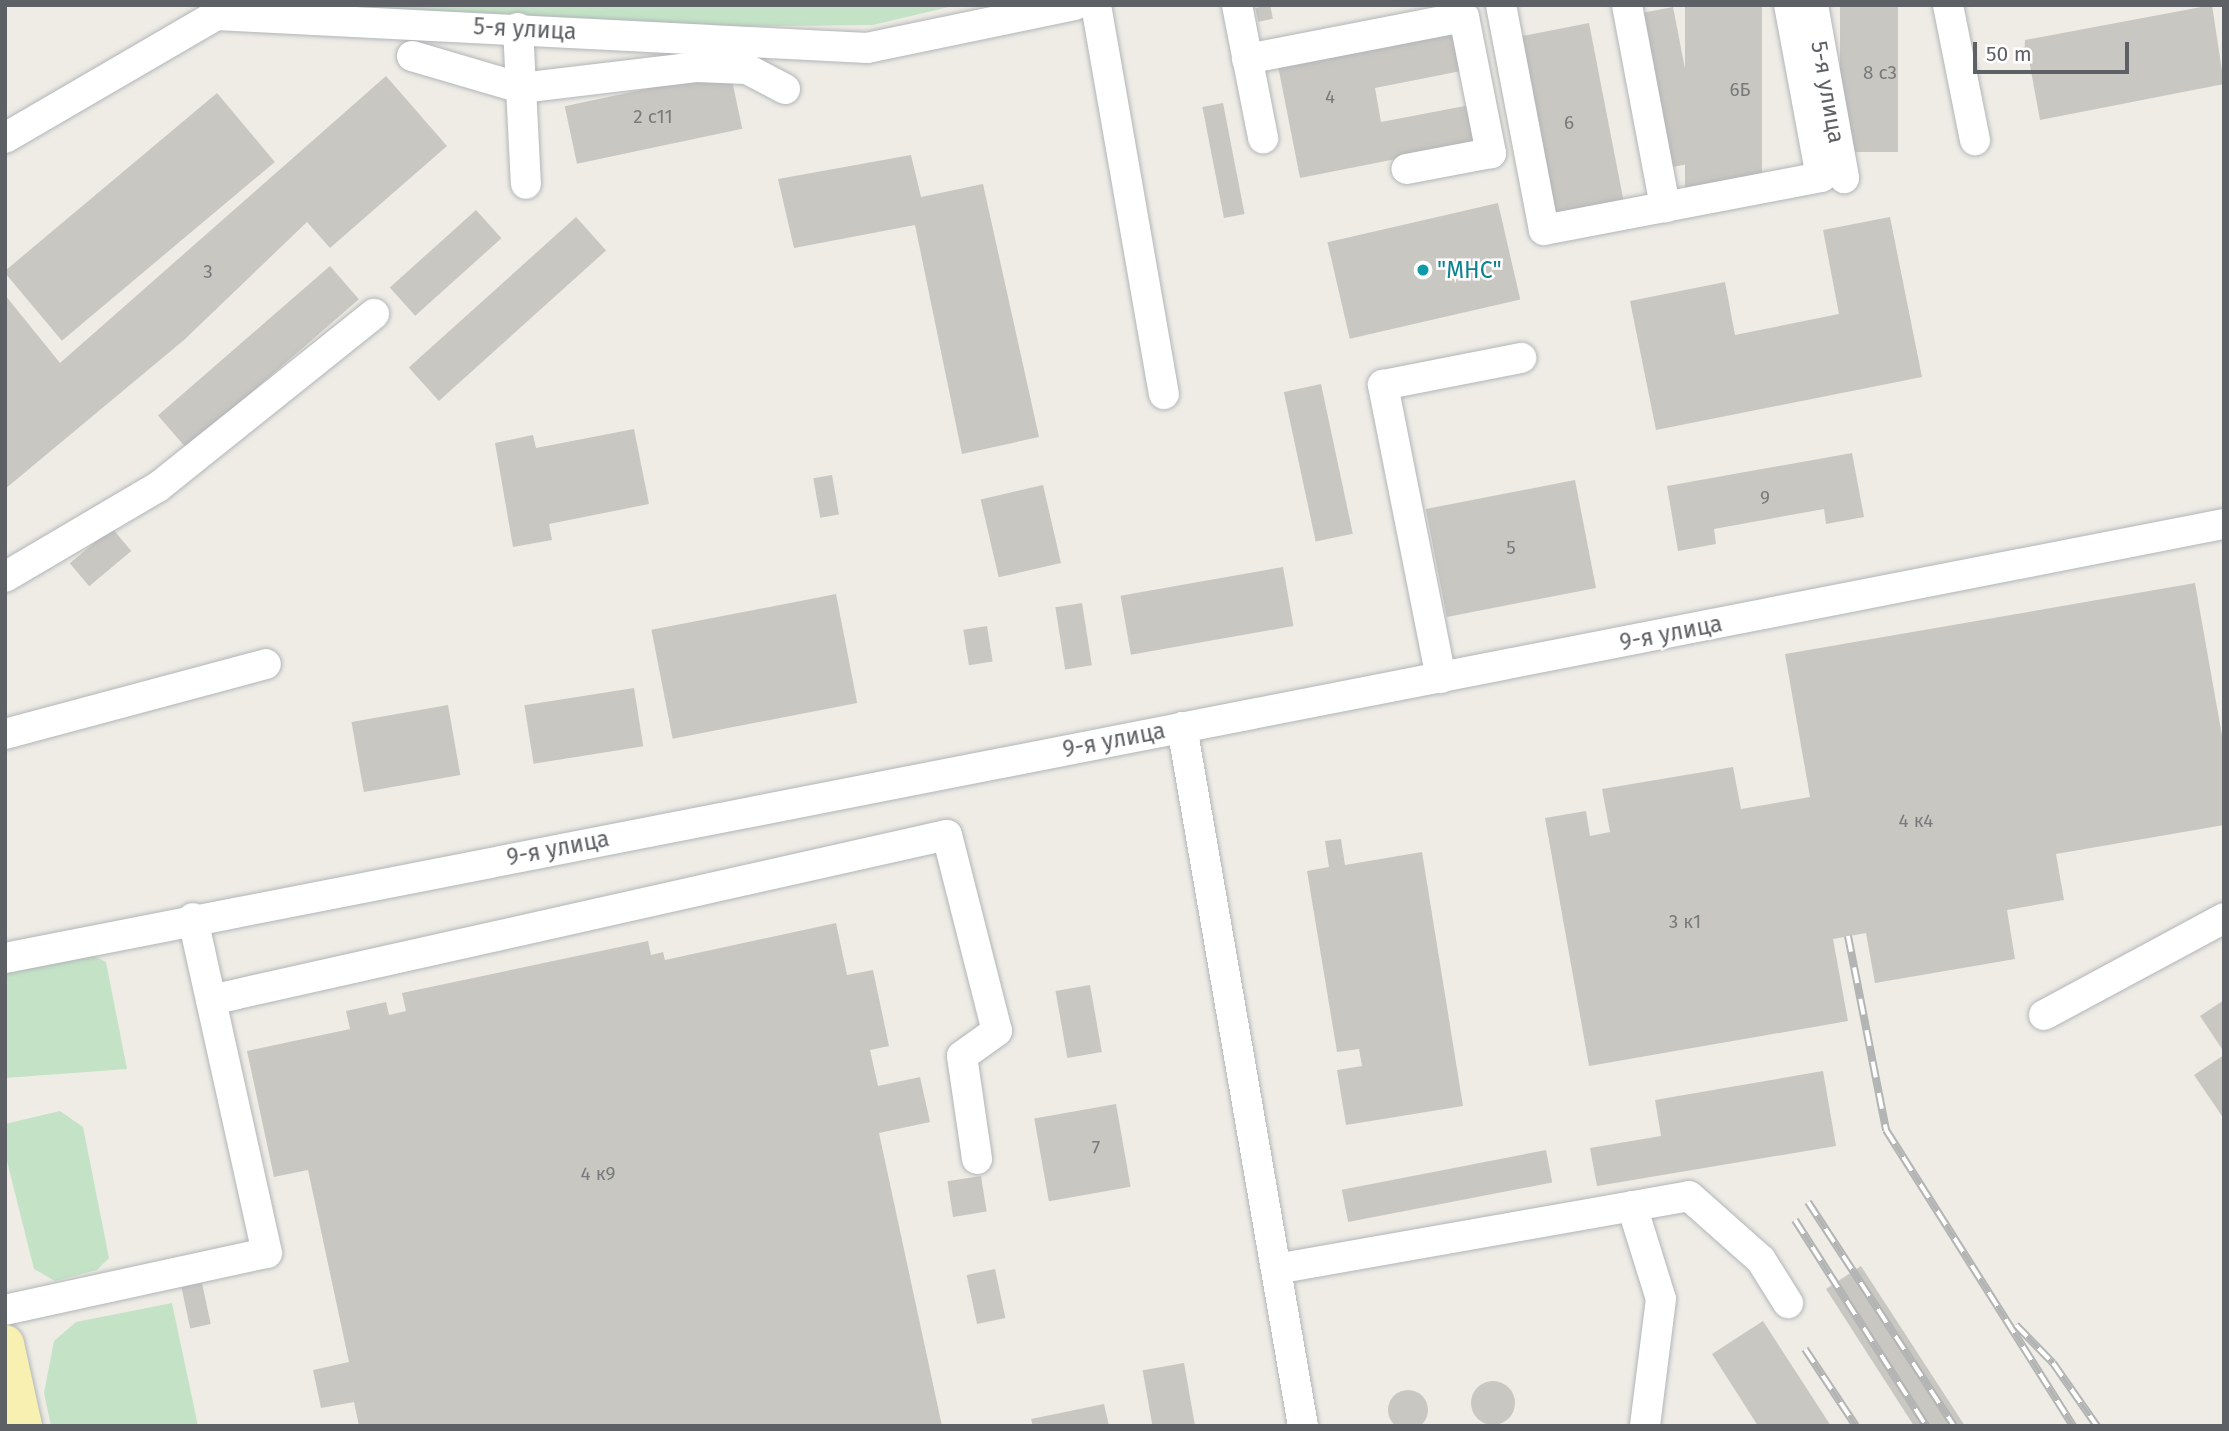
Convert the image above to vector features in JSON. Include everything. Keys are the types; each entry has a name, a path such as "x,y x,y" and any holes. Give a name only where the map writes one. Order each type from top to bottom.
{"main road":[{"path":"5,1344 23,1426"}],"street":[{"name":"5-я улица","path":"5,138 216,15 518,28 867,48 1075,5"},
{"path":"1096,5 1164,394"},
{"path":"1237,5 1263,138"},
{"path":"1501,5 1544,230 1821,177 1788,5"},
{"path":"1627,5 1665,207"},
{"name":"5-я улица","path":"1813,5 1844,178"},
{"path":"1948,5 1975,140"},
{"path":"1247,59 1464,17 1491,153 1406,169"},
{"path":"518,28 526,184"},
{"path":"412,56 521,88 696,67 747,69 785,89"},
{"path":"5,577 65,548 159,487 374,314"},
{"path":"1441,678 1383,385 1521,358"},
{"name":"9-я улица","path":"5,958 193,918 2224,524"},
{"path":"5,734 266,664"},
{"path":"1182,727 1303,1426"},
{"path":"211,1000 947,835 997,1031 962,1056 978,1159"},
{"path":"5,1310 267,1253 193,918"},
{"path":"2044,1015 2224,918"},
{"path":"1276,1269 1689,1196 1761,1260 1788,1303"},
{"path":"1632,1206 1661,1299 1645,1426"}],"green space":[{"path":"307,5 957,5 873,25 690,27"},
{"path":"92,955 106,962 127,1069 5,1078 5,969"},
{"path":"60,1111 83,1127 109,1258 97,1270 55,1281 34,1269 5,1153 5,1124"},
{"path":"172,1303 198,1426 51,1426 44,1393 54,1341 76,1322"}],"building":[{"path":"1270,5 1273,19 1258,22 1255,8"},
{"path":"1685,5 1762,5 1762,193 1685,193"},
{"path":"1840,5 1898,5 1898,152 1840,152"},
{"path":"2212,5 2224,84 2040,120 2029,60 2024,61 2025,40"},
{"path":"1673,7 1703,161 1672,167 1642,13"},
{"path":"1589,23 1625,208 1550,222 1514,38"},
{"path":"1458,30 1466,70 1375,88 1381,122 1470,105 1477,143 1300,178 1278,66"},
{"path":"730,71 742,129 577,164 565,106"},
{"path":"386,76 447,146 330,248 307,222 184,340 5,489 5,295 60,363"},
{"path":"217,93 275,162 62,341 5,271"},
{"path":"1223,103 1245,214 1224,218 1202,107"},
{"path":"911,155 921,197 983,184 1039,437 962,454 915,225 794,248 778,179"},
{"name":"\"МНС\"","path":"1498,203 1520,299 1350,339 1327,242"},
{"path":"476,210 501,238 415,316 390,288"},
{"path":"576,217 606,250 439,401 409,368"},
{"path":"1890,217 1922,377 1656,430 1630,301 1725,282 1735,335 1839,314 1823,230"},
{"path":"330,266 359,299 187,449 158,416"},
{"path":"1321,384 1353,534 1316,542 1284,392"},
{"path":"634,429 649,504 549,524 552,540 513,547 495,443 533,435 536,448"},
{"path":"1852,453 1864,517 1826,524 1824,509 1714,529 1716,544 1678,551 1667,486"},
{"path":"832,475 839,514 820,518 813,478"},
{"path":"1575,480 1596,588 1447,617 1426,509"},
{"path":"1043,485 1061,563 999,577 981,499"},
{"path":"112,528 131,551 89,586 70,563"},
{"path":"1283,567 1293,626 1131,655 1121,596"},
{"path":"2195,583 2224,747 2224,825 2056,854 2064,900 2007,910 2015,959 1875,983 1866,933 1833,939 1848,1021 1589,1066 1545,818 1586,811 1590,836 1610,832 1602,789 1733,767 1741,809 1810,797 1785,654"},
{"path":"836,594 857,703 673,739 651,630"},
{"path":"1082,603 1092,665 1065,669 1055,607"},
{"path":"987,626 993,662 969,665 963,630"},
{"path":"634,688 643,746 534,764 524,705"},
{"path":"448,705 460,775 364,792 351,722"},
{"path":"1341,839 1345,865 1422,852 1463,1106 1346,1125 1337,1070 1362,1066 1359,1049 1337,1052 1307,871 1329,867 1325,841"},
{"path":"836,923 847,975 873,970 889,1046 870,1050 878,1086 920,1077 930,1122 879,1133 942,1426 359,1426 354,1402 321,1408 313,1370 349,1362 308,1170 274,1177 247,1051 350,1029 346,1011 386,1002 389,1015 406,1011 402,993 648,941 651,955 663,952 665,960"},
{"path":"1090,985 1102,1052 1067,1058 1056,991"},
{"path":"2224,1000 2224,1052 2200,1016"},
{"path":"2224,1055 2224,1119 2194,1075"},
{"path":"1823,1071 1836,1146 1597,1186 1590,1148 1661,1136 1655,1100"},
{"path":"1116,1104 1131,1187 1049,1201 1034,1118"},
{"path":"1546,1150 1552,1182 1348,1222 1342,1190"},
{"path":"981,1176 987,1212 953,1217 947,1181"},
{"path":"1861,1266 1965,1426 1914,1426 1826,1289"},
{"path":"995,1269 1005,1318 977,1324 967,1275"},
{"path":"202,1283 211,1324 190,1328 181,1287"},
{"path":"1763,1321 1831,1426 1758,1426 1712,1354"},
{"path":"1184,1363 1195,1426 1152,1426 1143,1370"},
{"path":"1493,1381 1508,1388 1515,1403 1508,1418 1493,1425 1478,1418 1471,1403 1478,1388"},
{"path":"1408,1390 1416,1391 1422,1396 1427,1402 1427,1418 1422,1424 1416,1429 1408,1430 1400,1429 1394,1424 1389,1418 1388,1410 1389,1402 1394,1396 1400,1391"},
{"path":"1104,1404 1109,1426 1033,1426 1031,1419"}],"railway":[{"path":"1848,936 1886,1130 2073,1426"},
{"path":"1808,1202 1954,1426"},
{"path":"1795,1220 1926,1426"},
{"path":"2016,1325 2053,1363 2097,1426"},
{"path":"1805,1349 1856,1426"}],"place":[{"name":"\"МНС\"","path":"1423,270"}]}
